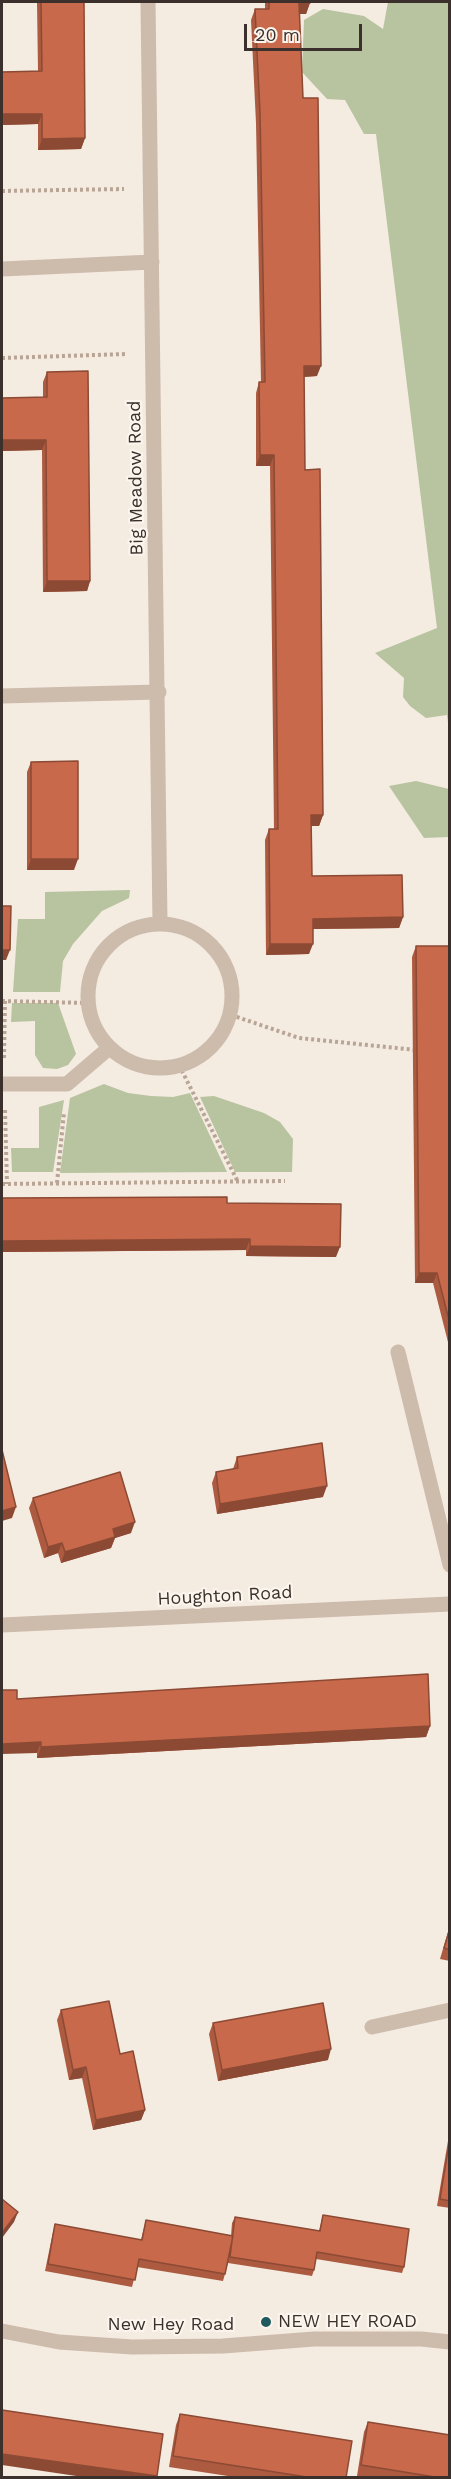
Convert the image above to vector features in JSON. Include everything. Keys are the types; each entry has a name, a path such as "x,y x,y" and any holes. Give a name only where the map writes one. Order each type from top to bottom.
{"street":[{"name":"Big Meadow Road","path":"148,2 159,692 160,923"},
{"path":"2,269 152,262"},
{"path":"2,696 159,692"},
{"path":"160,923 188,928 212,945 227,966 233,996 231,1015 212,1048 189,1064 160,1070 131,1063 109,1048 94,1026 89,1003 87,997 93,967 108,945 129,930 160,923"},
{"path":"2,1084 67,1084 109,1048"},
{"path":"398,1352 450,1566"},
{"name":"Houghton Road","path":"2,1625 450,1604"},
{"path":"372,2027 450,2010"},
{"name":"New Hey Road","path":"2,2331 59,2342 132,2347 223,2346 314,2339 421,2339 450,2343"}],"path":[{"path":"2,192 151,189"},
{"path":"2,357 153,353"},
{"path":"2,1001 89,1003"},
{"path":"231,1015 299,1038 426,1051"},
{"path":"179,1065 238,1182"},
{"path":"57,1183 67,1084"},
{"path":"2,1184 285,1181"}],"green space":[{"path":"388,2 449,2 449,730 447,715 426,718 410,706 403,697 404,678 375,653 437,628 376,134 364,134 345,100 327,99 302,72 304,20 323,9 364,16 383,29"},
{"path":"416,781 449,789 449,837 424,838 389,786"},
{"path":"130,890 129,898 102,911 73,944 63,961 60,992 13,992 18,919 45,919 45,892"},
{"path":"12,1003 58,1003 76,1054 68,1065 57,1069 43,1068 35,1055 35,1021 11,1022"},
{"path":"104,1084 128,1093 151,1096 173,1097 190,1093 227,1172 60,1173 70,1098"},
{"path":"214,1096 264,1113 280,1122 293,1139 292,1172 235,1172 200,1097"},
{"path":"64,1100 53,1172 12,1172 11,1148 39,1148 39,1107"}],"building":[{"path":"41,2 84,2 85,138 42,139 42,114 2,114 2,72 42,71"},
{"path":"269,2 310,2 299,3 303,98 318,98 321,366 304,366 305,470 320,469 323,815 311,815 312,876 402,875 403,917 313,919 313,944 270,944 269,829 278,829 274,455 260,455 259,382 265,382 260,113 255,9 269,9"},
{"path":"88,371 90,581 47,581 46,440 2,440 2,398 47,397 47,372"},
{"path":"78,761 78,859 31,859 31,762"},
{"path":"2,906 11,906 10,950 2,950"},
{"path":"416,946 450,946 450,1324 437,1273 419,1273"},
{"path":"227,1197 227,1203 341,1204 340,1247 250,1246 250,1239 2,1241 2,1198"},
{"path":"322,1443 327,1486 220,1504 216,1472 238,1468 237,1457"},
{"path":"2,1450 16,1507 2,1511"},
{"path":"120,1472 135,1522 113,1529 115,1537 65,1552 62,1543 48,1547 33,1498"},
{"path":"428,1674 430,1726 41,1747 41,1742 2,1744 2,1690 17,1690 17,1699"},
{"path":"450,1928 450,1950 444,1948"},
{"path":"109,2001 120,2054 133,2051 145,2110 96,2120 86,2067 73,2070 61,2010"},
{"path":"323,2003 331,2049 222,2070 213,2023"},
{"path":"450,2138 450,2201 440,2199"},
{"path":"2,2199 18,2212 2,2233"},
{"path":"323,2215 409,2229 404,2267 317,2252 314,2270 230,2257 235,2217 320,2231"},
{"path":"146,2220 233,2236 225,2274 139,2259 135,2280 48,2264 55,2224 142,2240"},
{"path":"2,2410 163,2434 157,2476 2,2454"},
{"path":"180,2414 352,2441 346,2478 313,2478 173,2456"},
{"path":"368,2422 450,2435 450,2478 361,2465"}],"place":[{"name":"NEW HEY ROAD","path":"266,2322"}]}
